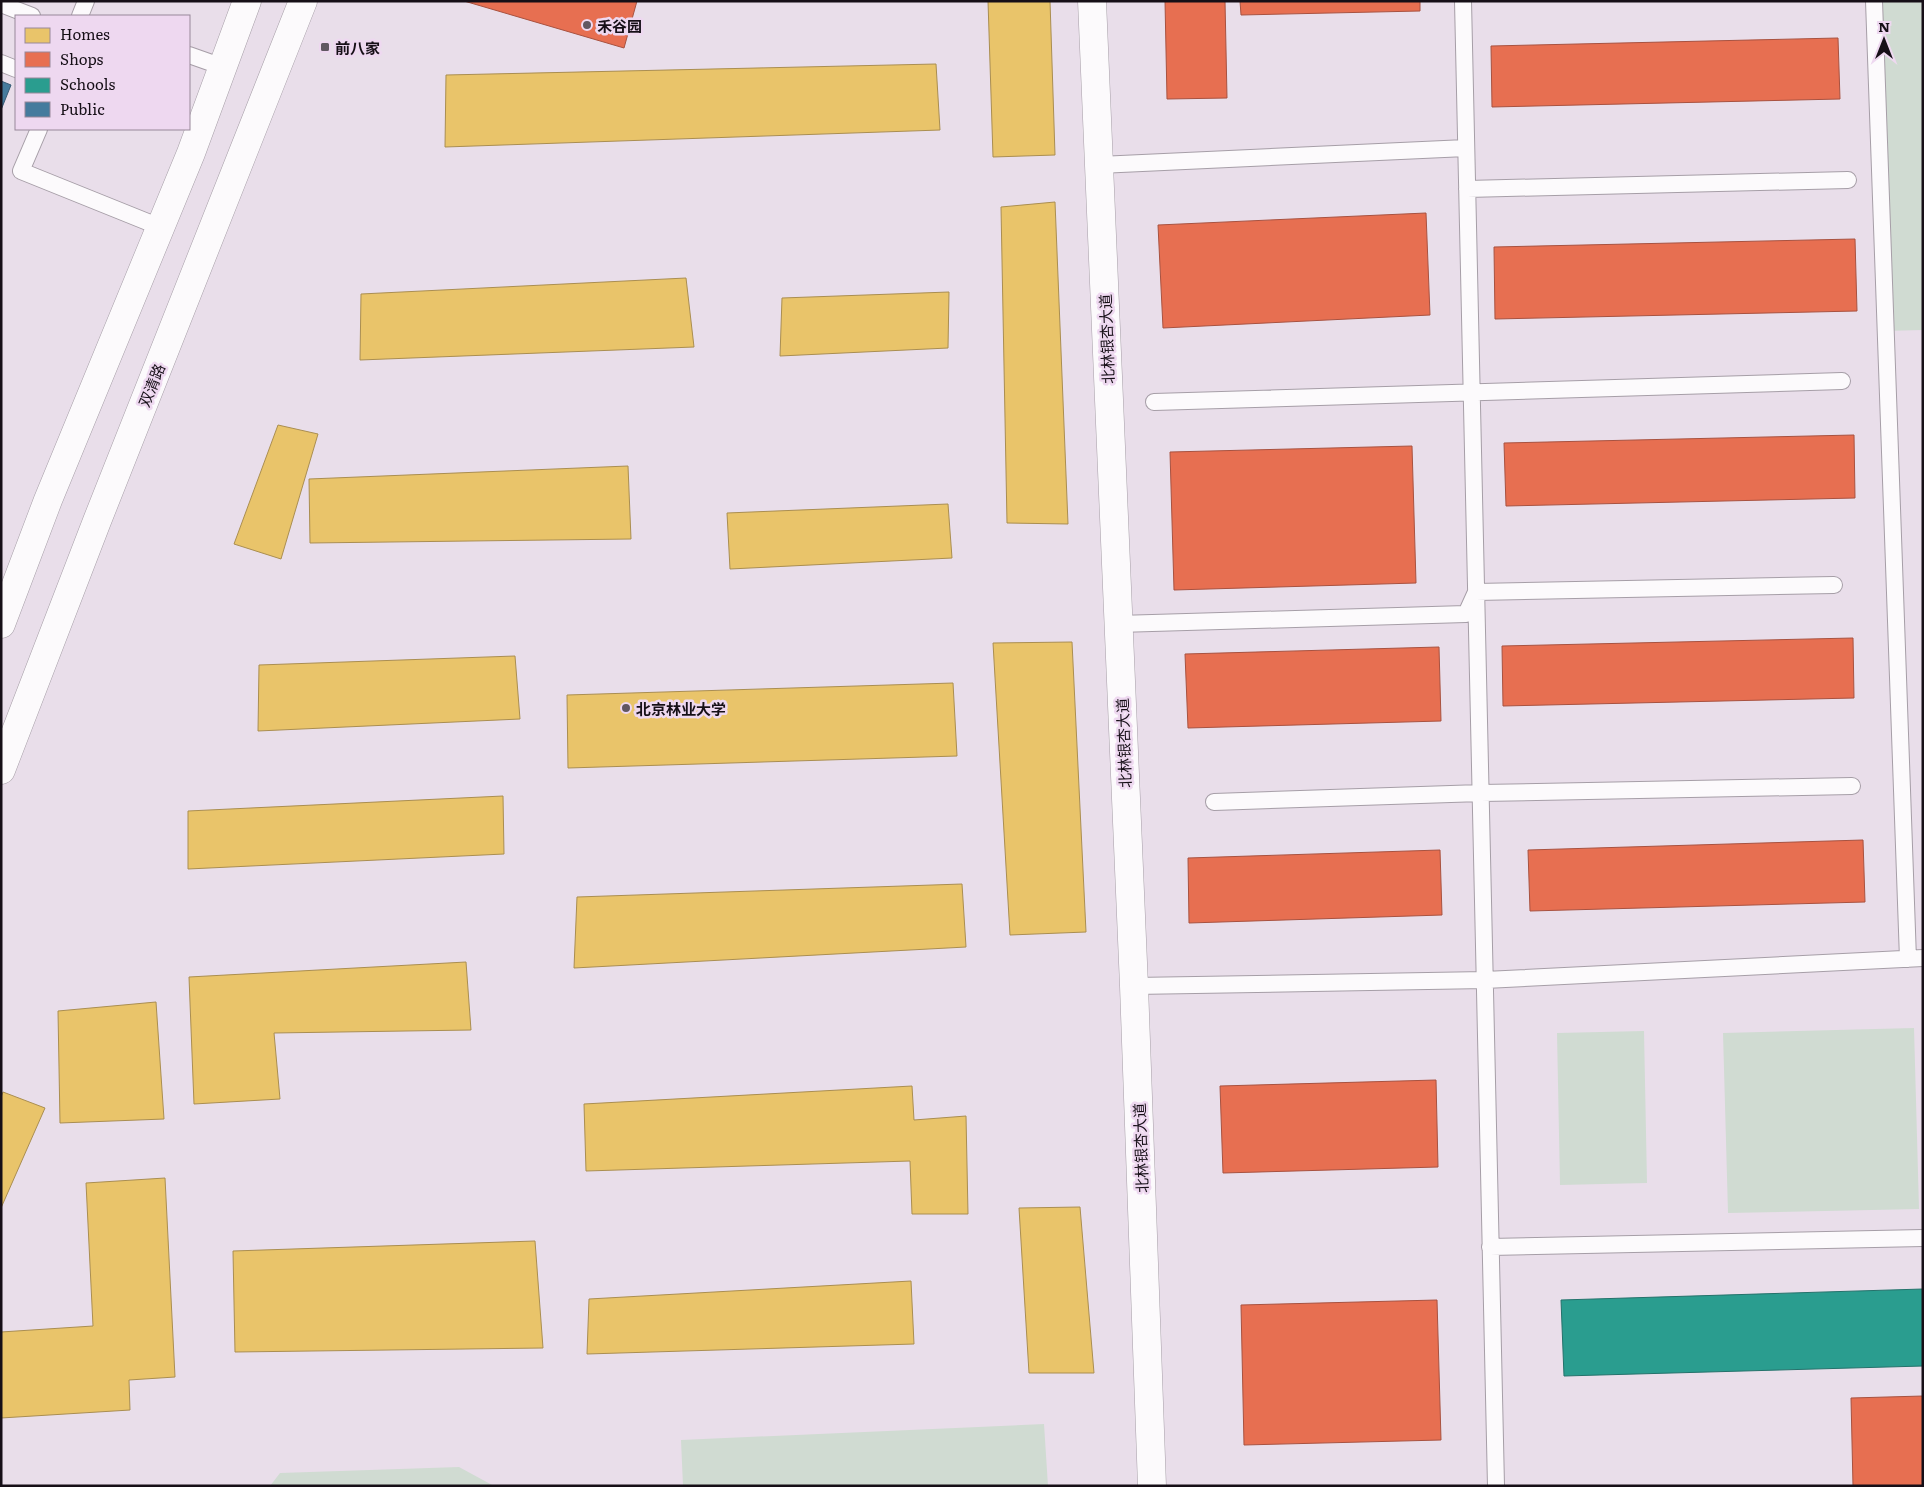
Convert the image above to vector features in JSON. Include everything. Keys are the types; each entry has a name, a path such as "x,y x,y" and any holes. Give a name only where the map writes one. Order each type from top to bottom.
{"main road":[{"path":"1,624 48,500 191,153 248,1"},
{"name":"双清路","path":"1,770 101,511 303,1"},
{"name":"北林银杏大道","path":"1092,1 1134,986 1152,1486"}],"lane":[{"path":"80,15 86,1"},
{"path":"1463,1 1496,1486"},
{"path":"1134,986 1485,980 1916,958 1874,1"},
{"path":"1,4 29,15"},
{"path":"190,55 223,67"},
{"path":"1,63 15,69"},
{"path":"39,130 21,171 160,228"},
{"path":"1099,164 1466,148"},
{"path":"1467,189 1848,180"},
{"path":"1154,402 1842,381"},
{"path":"1476,592 1834,585"},
{"path":"1118,624 1466,614 1476,592"},
{"path":"1214,802 1481,793 1852,786"},
{"path":"1490,1247 1923,1238"}],"shaded area":[{"path":"1876,1 1923,1 1923,330 1883,331"},
{"path":"1914,1028 1919,1209 1728,1213 1723,1033"},
{"path":"1644,1031 1647,1183 1560,1185 1557,1033"},
{"path":"1044,1424 1048,1486 683,1486 681,1440"},
{"path":"459,1467 494,1486 270,1486 280,1473"}],"building: Homes":[{"path":"988,1 1050,1 1055,155 993,157"},
{"path":"936,64 940,130 445,147 446,75"},
{"path":"1055,202 1068,524 1007,523 1001,207"},
{"path":"686,278 694,347 360,360 361,294"},
{"path":"949,292 948,348 780,356 782,298"},
{"path":"278,425 318,434 281,559 234,544"},
{"path":"628,466 631,539 310,543 309,479"},
{"path":"948,504 952,558 730,569 727,513"},
{"path":"1072,642 1086,932 1010,935 993,643"},
{"path":"515,656 520,719 258,731 259,665"},
{"path":"953,683 957,756 568,768 567,695"},
{"path":"503,796 504,854 188,869 188,811"},
{"path":"962,884 966,947 574,968 577,897"},
{"path":"466,962 471,1030 274,1033 280,1099 194,1104 189,977"},
{"path":"156,1002 164,1119 60,1123 58,1011"},
{"path":"912,1086 914,1120 966,1116 968,1214 912,1214 910,1161 586,1171 584,1104"},
{"path":"3,1092 45,1108 1,1208 1,1097"},
{"path":"165,1178 175,1377 129,1380 130,1410 1,1418 1,1332 93,1326 86,1183"},
{"path":"1080,1207 1094,1373 1029,1373 1019,1208"},
{"path":"535,1241 543,1348 235,1352 233,1251"},
{"path":"911,1281 914,1344 587,1354 589,1299"}],"building: Shops":[{"name":"禾谷园","path":"464,1 637,1 624,48"},
{"path":"1165,1 1225,1 1227,98 1167,99"},
{"path":"1240,1 1420,1 1420,11 1241,15"},
{"path":"1838,38 1840,99 1492,107 1491,46"},
{"path":"1426,213 1430,315 1163,328 1158,225"},
{"path":"1855,239 1857,311 1495,319 1494,247"},
{"path":"1854,435 1855,498 1506,506 1504,443"},
{"path":"1412,446 1416,583 1174,590 1170,452"},
{"path":"1853,638 1854,698 1503,706 1502,646"},
{"path":"1439,647 1441,721 1188,728 1185,654"},
{"path":"1863,840 1865,902 1530,911 1528,850"},
{"path":"1440,850 1442,915 1189,923 1188,858"},
{"path":"1436,1080 1438,1167 1223,1173 1220,1086"},
{"path":"1437,1300 1441,1440 1244,1445 1241,1305"},
{"path":"1923,1396 1923,1486 1853,1486 1851,1398"}],"building: Schools":[{"path":"1923,1289 1923,1366 1564,1376 1561,1300"}],"building: Public":[{"path":"1,81 11,85 1,110"}],"place":[{"name":"禾谷园","path":"587,25"},
{"name":"前八家","path":"325,47"},
{"name":"北京林业大学","path":"626,708"}]}
